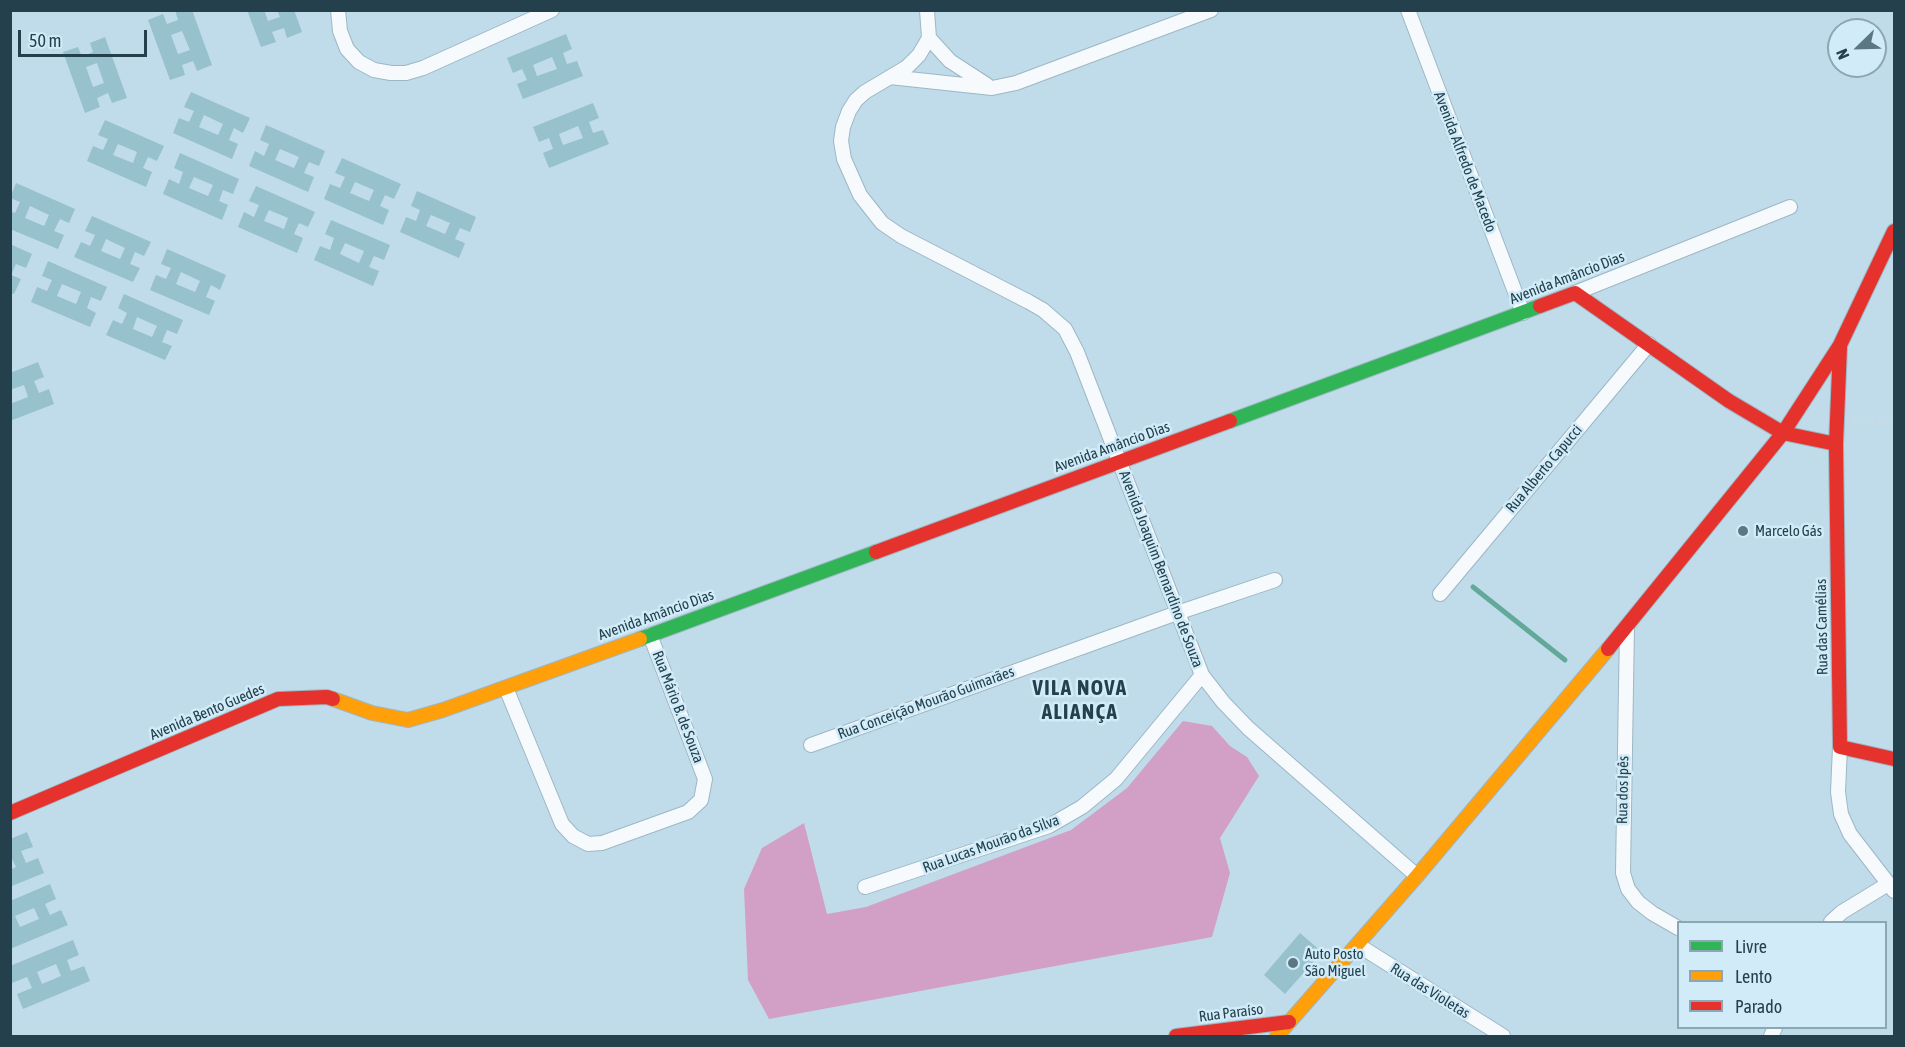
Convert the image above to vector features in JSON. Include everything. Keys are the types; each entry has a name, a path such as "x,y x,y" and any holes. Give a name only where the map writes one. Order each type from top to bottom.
{"street":[{"path":"338,10 340,31 347,49 359,62 374,70 406,73 423,68 552,10"},
{"path":"927,10 930,26 929,38 950,62 992,88"},
{"path":"890,77 992,88 1016,83 1211,10"},
{"name":"Avenida Alfredo de Macedo","path":"1408,10 1522,313"},
{"name":"Avenida Joaquim Bernardino de Souza","path":"929,38 919,55 907,67 856,100 849,111 841,141 844,159 860,195 882,222 901,236 1029,302 1043,310 1065,329 1077,352 1202,675 1223,702 1248,728 1418,876"},
{"name":"Avenida Amâncio Dias","path":"443,710 1522,313 1790,207"},
{"path":"1277,1036 1418,876 1627,626 1783,433 1840,345 1894,231"},
{"path":"1575,293 1730,400 1783,433 1836,444"},
{"name":"Rua Alberto Capucci","path":"1440,594 1649,344"},
{"name":"Rua das Camélias","path":"1840,345 1836,444 1840,747 1838,792 1841,814 1850,834 1891,887"},
{"name":"Rua Conceição Mourão Guimarães","path":"811,745 1275,580"},
{"name":"Rua dos Ipês","path":"1627,626 1623,873 1628,889 1638,902 1677,927"},
{"name":"Rua Mário B. de Souza","path":"506,688 562,824 573,836 588,844 602,843 688,812 701,800 705,779 650,635"},
{"name":"Rua Lucas Mourão da Silva","path":"865,888 1048,826 1082,807 1116,779 1202,675"},
{"name":"Avenida Bento Guedes","path":"10,813 278,699 327,697 372,712 408,720 443,710"},
{"path":"1840,747 1894,759"},
{"name":"Avenida Bento Guedes","path":"10,806 27,807"},
{"path":"1832,921 1842,912 1891,887"},
{"name":"Rua das Violetas","path":"1358,945 1503,1036"},
{"name":"Rua Paraíso","path":"1176,1036 1290,1022"}],"path":[{"path":"1838,423 1894,421"}],"shaded area":[{"path":"1183,721 1212,726 1230,746 1247,757 1259,776 1220,838 1230,873 1212,937 769,1019 748,980 744,889 762,848 804,823 827,914 866,907 1071,830 1127,788"}],"building":[{"path":"175,10 192,10 212,65 197,71 193,61 182,65 185,75 170,80 148,20 163,14 167,24 178,20","holes":["182,31 190,50 178,54 171,35"]},
{"path":"247,10 264,10 268,21 280,17 277,10 294,10 302,32 287,38 284,28 272,32 276,42 261,47"},
{"path":"566,34 572,49 563,53 567,64 577,61 583,76 523,99 517,84 527,80 522,69 513,73 507,58","holes":["552,57 557,69 537,76 533,65"]},
{"path":"105,37 127,98 112,103 108,93 97,98 100,107 85,113 63,52 78,47 82,57 93,52 90,43","holes":["97,63 104,83 93,87 86,67"]},
{"path":"191,92 250,118 243,133 234,128 229,140 238,144 232,159 173,133 179,118 189,122 194,111 184,107","holes":["204,115 223,124 218,135 199,127"]},
{"path":"593,103 599,118 589,122 593,133 603,130 609,144 549,168 543,153 553,149 549,138 539,142 533,127","holes":["578,126 583,138 563,145 559,134"]},
{"path":"105,120 164,146 157,161 148,157 143,168 152,172 146,187 87,161 93,146 103,150 108,139 98,135","holes":["118,144 137,152 133,163 113,155"]},
{"path":"266,125 325,151 319,166 309,162 304,173 314,177 308,192 249,166 255,151 264,156 269,144 260,140","holes":["280,149 299,157 294,168 275,160"]},
{"path":"180,153 239,179 233,194 223,190 219,201 228,205 222,220 163,194 169,179 179,184 183,172 174,168","holes":["194,177 213,185 208,196 189,188"]},
{"path":"342,158 401,184 394,199 385,195 380,206 389,210 383,225 324,199 330,184 340,188 345,177 335,173","holes":["355,182 374,190 369,201 350,193"]},
{"path":"16,183 75,209 69,223 60,219 54,231 64,235 58,249 10,229 10,211 15,213 20,202 10,198","holes":["30,206 49,215 44,226 25,218"]},
{"path":"256,186 315,212 308,227 299,223 294,234 303,238 297,253 238,227 244,212 254,217 259,205 249,201","holes":["269,210 288,218 284,229 264,221"]},
{"path":"417,191 476,217 470,232 460,228 455,239 465,243 459,258 400,232 406,217 416,221 420,210 411,206","holes":["431,215 450,223 445,234 426,226"]},
{"path":"92,216 151,242 144,256 135,252 130,264 140,268 133,282 74,257 81,242 90,246 95,235 85,231","holes":["106,239 125,248 120,259 101,251"]},
{"path":"331,220 390,245 384,260 374,256 369,267 379,271 373,286 314,260 320,246 330,250 334,238 325,234","holes":["345,243 364,251 359,263 340,254"]},
{"path":"10,244 32,254 26,268 16,264 11,275 21,279 14,294 10,293"},
{"path":"167,249 226,275 220,290 211,285 206,297 215,301 209,315 150,290 156,275 166,279 171,268 161,264","holes":["181,272 200,281 195,292 176,284"]},
{"path":"48,261 107,287 101,301 91,297 87,308 96,313 90,327 31,302 37,287 47,291 52,280 42,276","holes":["62,284 81,292 76,304 57,296"]},
{"path":"124,294 183,320 177,334 167,330 162,342 172,346 165,360 106,335 113,320 122,324 127,313 118,308","holes":["137,317 157,326 152,337 133,329"]},
{"path":"38,362 44,377 34,381 39,393 49,389 54,404 10,421 10,404 28,397 24,385 10,390 10,373"},
{"path":"27,832 33,847 21,851 26,863 38,858 44,873 12,886 10,870 16,867 10,855 10,839"},
{"path":"50,884 56,899 45,904 50,915 61,910 68,925 10,949 10,901","holes":["34,908 39,919 20,927 15,916"]},
{"name":"Auto Posto São Miguel","path":"1300,933 1322,952 1285,994 1264,975"},
{"path":"73,940 79,955 67,960 71,971 84,966 90,981 23,1009 17,994 32,988 27,977 12,983 10,966","holes":["56,964 61,976 42,984 37,972"]}],"waterway":[{"path":"1473,587 1565,660"}],"traffic: fast":[{"path":"1230,421 1540,306"},
{"path":"640,639 876,552"}],"traffic: slow":[{"path":"333,699 372,713 408,720 443,710 640,639"},
{"path":"1277,1036 1417,876 1608,649"}],"traffic: jam":[{"path":"1608,649 1783,433 1840,345 1894,231"},
{"path":"1540,306 1575,293 1729,401 1783,433 1836,444"},
{"path":"1840,347 1836,444 1840,747 1894,759"},
{"path":"876,552 1230,421"},
{"path":"10,813 278,699 327,697 333,699"},
{"path":"1176,1036 1289,1022"}],"place":[{"name":"Marcelo Gás","path":"1743,531"},
{"name":"Auto Posto São Miguel","path":"1293,963"}],"district":[{"name":"VILA NOVA ALIANÇA","path":"1080,700"}]}
